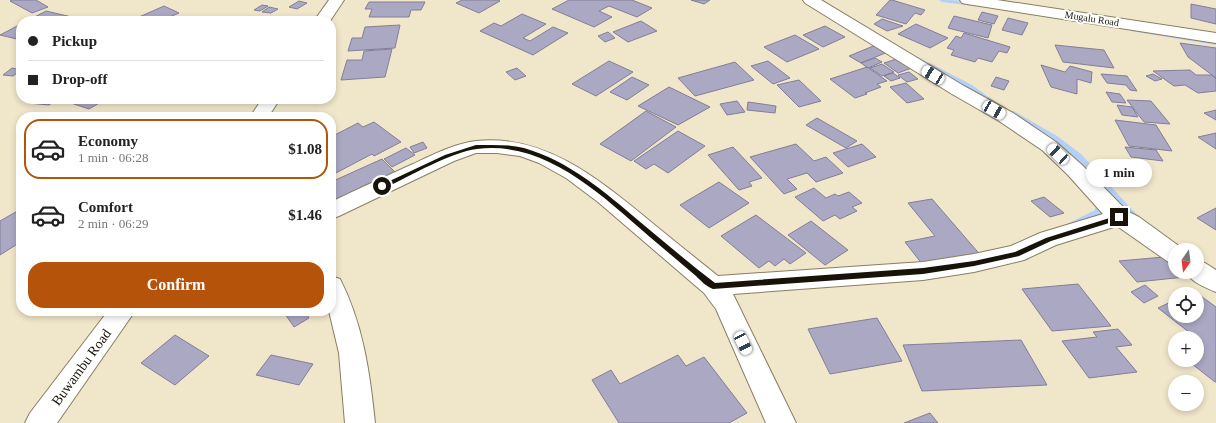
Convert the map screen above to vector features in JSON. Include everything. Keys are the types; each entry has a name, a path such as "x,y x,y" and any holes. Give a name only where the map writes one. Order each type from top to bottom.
{"street":[{"path":"326,16 337,0"},
{"path":"810,0 958,90 1006,117 1050,146 1075,170 1119,217 1131,223 1168,250"},
{"name":"Mugalu Road","path":"968,0 1216,38"},
{"path":"336,209 447,156 476,147 497,147 522,150 546,158 573,173 606,197 713,286 726,304 781,423"},
{"path":"713,286 923,271 974,263 1016,254 1048,239 1119,217"},
{"path":"1204,274 1216,282"},
{"path":"336,294 351,347 360,423"},
{"name":"Buwambu Road","path":"40,423 118,316"}],"building":[{"path":"36,0 48,7 32,13 10,1"},
{"path":"462,0 500,1 479,13 456,3"},
{"path":"569,0 632,0 652,8 637,17 609,6 599,11 612,17 594,27 552,9"},
{"path":"691,0 710,0 704,4"},
{"path":"890,0 925,10 921,15 915,13 906,24 876,15"},
{"path":"299,1 307,3 297,9 289,7"},
{"path":"369,2 425,2 421,10 411,10 409,17 369,17 372,9 365,9"},
{"path":"1191,4 1216,9 1216,24 1191,18"},
{"path":"262,5 268,6 260,11 254,10"},
{"path":"164,6 179,13 172,16 141,16"},
{"path":"269,7 278,9 271,13 262,12"},
{"path":"46,11 68,16 36,16"},
{"path":"982,12 998,16 994,24 978,20"},
{"path":"522,14 546,24 523,38 530,41 553,27 568,33 533,55 480,31 494,23 501,26"},
{"path":"954,16 992,25 988,38 948,28"},
{"path":"1008,18 1028,23 1022,35 1002,30"},
{"path":"882,19 903,26 887,31 874,24"},
{"path":"641,21 657,31 628,42 613,32"},
{"path":"916,24 948,38 930,48 898,34"},
{"path":"400,25 395,48 348,51 352,38 362,38 365,27"},
{"path":"825,26 845,37 823,47 803,35"},
{"path":"16,27 16,39 0,35"},
{"path":"608,32 615,38 605,42 598,36"},
{"path":"964,33 1010,47 1007,53 999,51 992,62 978,58 975,62 951,55 954,50 947,48 956,36 961,38"},
{"path":"795,35 819,49 787,62 764,47"},
{"path":"883,42 895,49 861,63 849,56"},
{"path":"1180,43 1216,48 1216,78 1188,57"},
{"path":"1055,45 1104,50 1114,68 1063,62"},
{"path":"392,49 385,77 341,80 347,60 362,60 364,51"},
{"path":"903,57 917,66 898,73 884,63"},
{"path":"875,58 882,62 868,68 861,63"},
{"path":"609,61 633,72 596,96 572,84"},
{"path":"768,61 790,78 773,84 751,66"},
{"path":"735,62 754,80 695,96 678,78"},
{"path":"882,64 894,72 882,76 870,68"},
{"path":"1041,65 1065,72 1070,66 1092,72 1091,83 1077,79 1077,94 1051,87"},
{"path":"867,67 887,81 877,84 881,87 855,98 830,79"},
{"path":"12,68 16,69 16,74 13,76 3,75"},
{"path":"517,68 526,76 515,80 506,72"},
{"path":"1190,70 1196,75 1212,75 1216,79 1216,91 1198,93 1185,85 1174,86 1153,71"},
{"path":"909,72 918,79 907,82 898,75"},
{"path":"893,73 900,78 891,81 884,76"},
{"path":"1101,74 1127,76 1137,91 1130,90 1126,85 1107,83"},
{"path":"1153,74 1162,79 1155,81 1146,76"},
{"path":"632,77 649,85 627,100 610,92"},
{"path":"996,77 1009,81 1004,90 991,86"},
{"path":"799,80 821,101 799,107 777,85"},
{"path":"906,83 924,99 907,103 890,87"},
{"path":"669,87 710,107 678,125 638,106"},
{"path":"1106,92 1120,94 1126,103 1112,102"},
{"path":"1127,100 1151,101 1170,124 1144,122"},
{"path":"737,101 745,112 727,115 720,104"},
{"path":"748,102 776,106 775,113 747,110"},
{"path":"74,104 98,104 89,109"},
{"path":"1117,105 1132,107 1138,117 1122,115"},
{"path":"1216,110 1216,120 1204,113"},
{"path":"646,111 676,127 631,161 600,144"},
{"path":"817,118 857,141 846,148 806,125"},
{"path":"1115,120 1156,125 1172,151 1129,146"},
{"path":"374,122 401,142 374,156 372,154 336,173 336,134 358,123 363,127"},
{"path":"678,131 705,146 668,173 654,164 646,169 634,161"},
{"path":"1216,133 1216,149 1198,137"},
{"path":"423,142 427,148 414,153 410,147"},
{"path":"796,144 814,161 826,157 843,173 816,182 807,173 787,179 797,189 784,194 750,157"},
{"path":"862,144 876,157 848,167 833,153"},
{"path":"733,147 762,178 749,182 752,186 739,190 708,155"},
{"path":"1125,147 1156,150 1163,161 1131,157"},
{"path":"406,148 415,155 392,167 384,159"},
{"path":"382,159 395,172 336,201 336,180"},
{"path":"719,182 749,203 709,228 680,205"},
{"path":"814,188 826,198 835,194 838,196 849,192 862,203 852,207 857,211 840,219 835,215 823,221 795,197"},
{"path":"1044,197 1064,213 1050,217 1031,201"},
{"path":"932,199 983,258 926,269 905,242 935,236 908,203"},
{"path":"1216,208 1216,230 1197,218"},
{"path":"16,212 16,245 0,255 0,221"},
{"path":"756,215 806,253 790,264 784,259 775,266 769,261 759,268 721,236"},
{"path":"811,221 848,250 825,265 788,235"},
{"path":"1168,257 1168,279 1137,282 1119,261"},
{"path":"1078,284 1111,326 1052,331 1022,289"},
{"path":"1145,285 1158,296 1144,303 1131,292"},
{"path":"1204,298 1216,307 1216,382 1196,367 1204,367 1204,331 1188,331 1177,323 1204,323"},
{"path":"1168,303 1168,316 1158,308"},
{"path":"286,316 308,316 309,318 294,327"},
{"path":"877,318 902,361 830,374 808,329"},
{"path":"1118,329 1132,345 1116,347 1137,372 1089,378 1062,341 1097,337 1093,332"},
{"path":"175,335 209,356 175,385 141,363"},
{"path":"1021,340 1047,385 922,391 903,345"},
{"path":"271,355 313,364 299,385 256,375"},
{"path":"678,355 686,366 704,357 747,413 729,423 619,423 592,380 611,370 620,384"},
{"path":"930,413 938,423 904,423"}],"waterway":[{"path":"942,0 974,4"},
{"path":"1133,30 1216,43"},
{"path":"916,58 969,87 996,105"},
{"path":"1011,113 1054,138 1078,156 1136,219"},
{"path":"1070,226 1099,212 1099,202 1097,200"}],"route":[{"path":"382,186 447,156 476,147 497,147 522,150 546,158 573,173 606,197 713,286 923,271 974,263 1016,254 1048,239 1119,217"}]}
